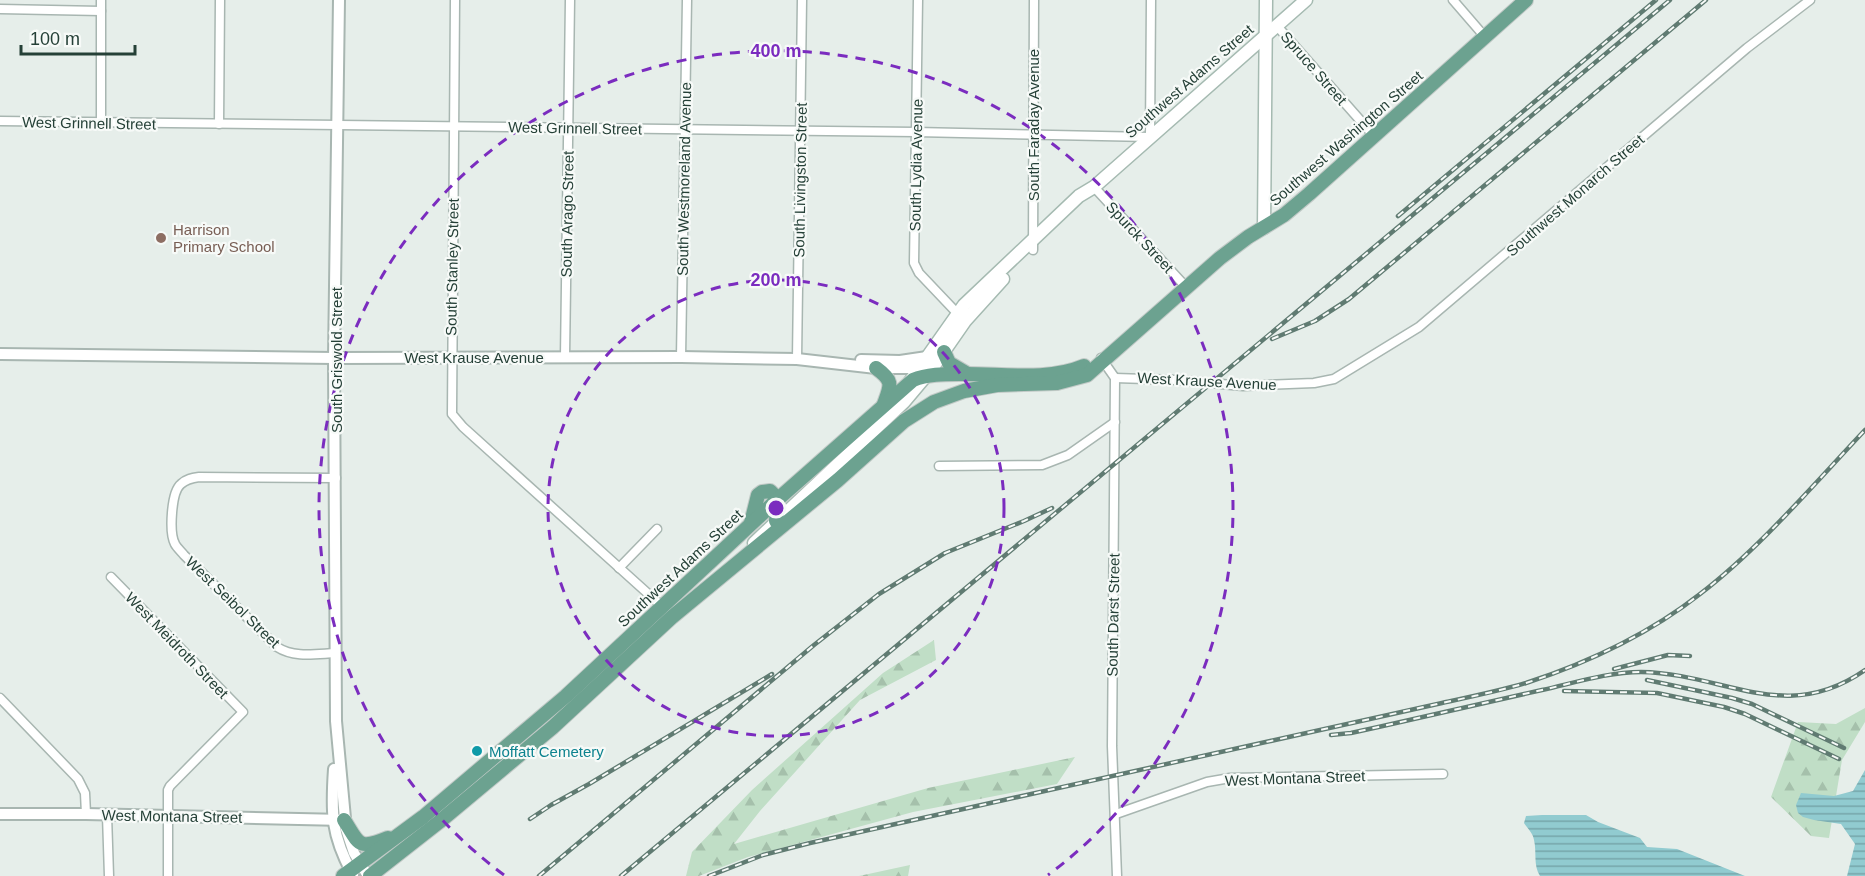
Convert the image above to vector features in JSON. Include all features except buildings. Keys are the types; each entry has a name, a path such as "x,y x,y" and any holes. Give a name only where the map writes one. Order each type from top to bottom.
{"main road":[{"path":"1264,228 1266,0"},
{"name":"Southwest Adams Street","path":"923,373 927,357 957,313 1084,201 1094,187 1306,0"},
{"name":"Southwest Washington Street","path":"715,581 838,480 892,430 922,408 951,395 983,387 1064,382 1087,375 1102,360 1128,341 1186,287 1234,248 1309,194 1526,0"},
{"path":"1234,63 1246,61 1265,67"},
{"name":"Southwest Adams Street","path":"358,873 667,612 715,581 776,521 886,420 923,373 943,353 978,305 1033,244"},
{"path":"943,353 949,363 968,374"},
{"name":"Southwest Washington Street","path":"908,384 923,373 1056,374 1102,360"},
{"path":"876,368 887,376 890,382 884,406"},
{"name":"Southwest Adams Street","path":"358,873 439,822 553,727 750,525 908,384"},
{"path":"776,521 778,499"},
{"path":"338,819 355,839 368,844 388,838 423,817"}],"street":[{"path":"101,0 101,122"},
{"path":"219,124 220,0"},
{"name":"South Griswold Street","path":"339,0 334,358 338,819 350,843 358,873"},
{"name":"South Stanley Street","path":"455,0 451,409 455,420 667,612"},
{"name":"South Arago Street","path":"566,357 570,0"},
{"name":"South Westmoreland Avenue","path":"681,357 687,0"},
{"name":"South Livingston Street","path":"797,359 802,0"},
{"name":"South Lydia Avenue","path":"918,0 914,266 957,313"},
{"name":"South Faraday Avenue","path":"1033,244 1034,0"},
{"path":"1150,137 1151,0"},
{"path":"1453,0 1485,37"},
{"name":"Southwest Monarch Street","path":"1334,379 1419,327 1747,48 1810,0"},
{"path":"0,9 101,11"},
{"name":"Spruce Street","path":"1277,26 1374,136"},
{"name":"West Grinnell Street","path":"0,122 916,132 1150,137"},
{"name":"Spurck Street","path":"1094,187 1186,287"},
{"name":"West Krause Avenue","path":"0,354 334,358 797,359 923,373"},
{"path":"797,359 900,361 927,357"},
{"path":"1102,360 1115,378"},
{"name":"West Krause Avenue","path":"1115,378 1177,380 1243,386 1314,383 1334,379"},
{"name":"South Darst Street","path":"1115,378 1112,746 1117,876"},
{"path":"939,466 1042,465 1068,455 1115,422"},
{"name":"West Seibol Street","path":"335,653 286,653 277,647 174,544 172,531 173,498 177,488 187,479 199,477 336,478"},
{"path":"619,568 657,530"},
{"name":"West Meidroth Street","path":"111,577 243,712 170,786 167,817"},
{"path":"0,698 78,779 85,793 86,814"},
{"name":"West Montana Street","path":"1116,814 1207,782 1230,778 1443,774"},
{"name":"West Montana Street","path":"0,814 338,819"},
{"path":"107,815 109,876"},
{"path":"167,817 168,876"}],"green space":[{"path":"934,640 936,660 860,700 760,811 734,844 928,788 1075,757 1057,784 913,812 748,857 699,876 686,876 692,852 752,790 883,673"},
{"path":"1865,708 1865,722 1842,760 1829,838 1811,836 1771,797 1798,722 1836,724"},
{"path":"910,865 908,876 859,876"}],"water":[{"path":"1865,770 1865,876 1847,876 1855,844 1841,824 1803,817 1798,813 1796,805 1801,793 1834,796 1853,791"},
{"path":"1586,815 1640,838 1647,847 1677,849 1745,876 1540,876 1533,838 1524,823 1526,816"}],"railway":[{"path":"1398,216 1656,0"},
{"path":"621,876 1670,0"},
{"path":"1272,339 1315,321 1349,299 1706,0"},
{"path":"709,876 763,855 810,843 1484,694 1526,683 1572,666 1639,634 1700,594 1765,537 1865,430"},
{"path":"539,876 814,645 879,594 945,553 1052,508"},
{"path":"1614,669 1668,655 1690,656"},
{"path":"1331,735 1351,733 1616,674 1641,672 1671,674 1781,696 1808,694 1836,686 1865,670"},
{"path":"530,819 772,674"},
{"path":"1647,680 1752,704 1844,748"},
{"path":"1564,691 1657,693 1724,707 1745,714 1839,759"}],"place":[{"name":"Harrison Primary School","path":"161,238"},
{"name":"Moffatt Cemetery","path":"477,751"}]}
